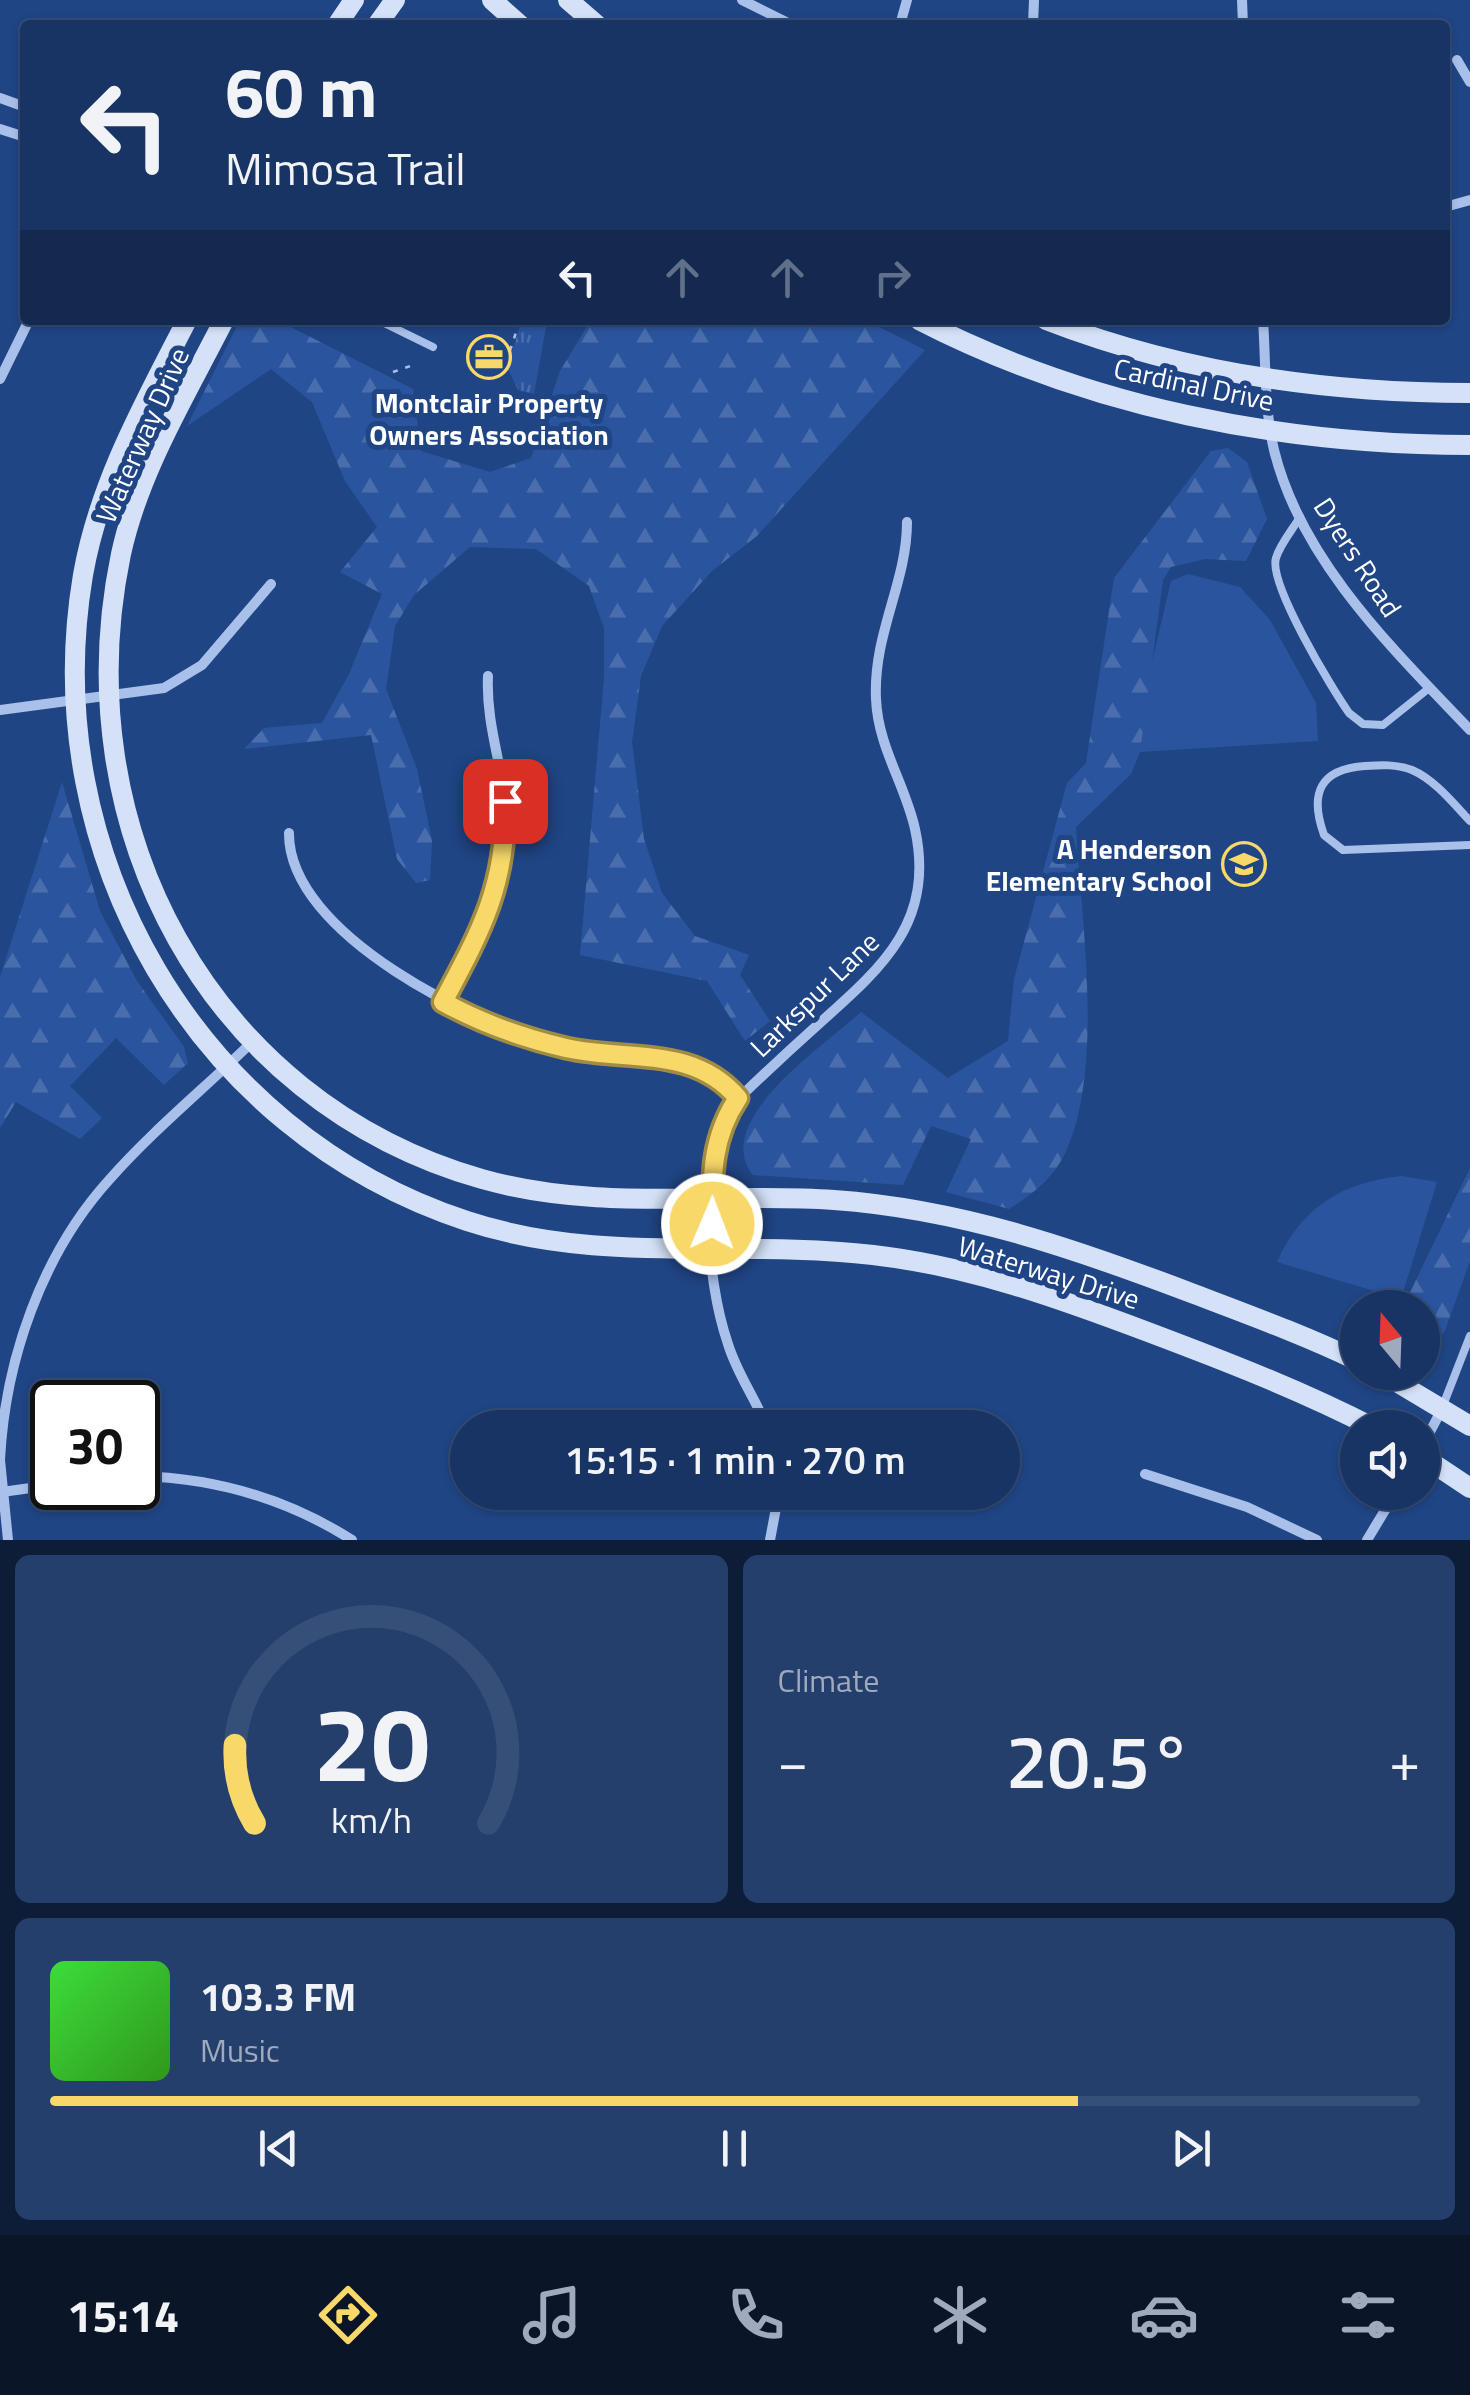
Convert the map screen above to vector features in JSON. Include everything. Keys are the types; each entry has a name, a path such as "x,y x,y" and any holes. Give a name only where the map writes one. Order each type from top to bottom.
{"main road":[{"path":"492,0 514,20"},
{"path":"568,0 592,20"},
{"name":"Waterway Drive","path":"183,325 126,439 94,526 78,610 75,704 82,778 94,830 123,909 166,986 228,1065 316,1143 382,1185 433,1209 562,1244 610,1249 872,1255 987,1276 1272,1378 1340,1411"},
{"name":"Waterway Drive","path":"222,325 164,440 125,538 112,604 108,699 124,808 152,892 200,977 252,1042 325,1104 363,1128 446,1167 566,1197 836,1200 957,1216 1091,1255 1340,1354"},
{"name":"Cardinal Drive","path":"931,325 1052,378 1118,398 1270,430 1384,443 1470,445"},
{"name":"Cardinal Drive","path":"1061,325 1136,350 1267,379 1336,389 1470,393"},
{"path":"1411,1390 1470,1426"},
{"path":"1440,1468 1470,1488"}],"street":[{"path":"742,0 782,20"},
{"path":"1457,60 1470,82"},
{"path":"0,379 27,325"},
{"name":"Dyers Road","path":"1263,325 1270,430 1300,517 1330,567 1428,689 1470,730"},
{"name":"Larkspur Lane","path":"759,1410 728,1347 717,1304 712,1198 718,1135 738,1098 875,975 898,945 916,897 919,860 915,829 886,754 876,702 881,629 907,550 907,522"},
{"path":"0,710 148,693 184,678 214,652 270,584"},
{"path":"443,1002 484,925 505,852 505,801 490,730 488,676"},
{"path":"289,834 297,870 338,923 388,966 443,1002 501,1028 564,1048 612,1057 693,1063 710,1071 738,1098"},
{"path":"8,1540 0,1460 10,1380 28,1321 67,1236 129,1158 252,1042"},
{"path":"1440,1412 1442,1408"},
{"path":"1145,1474 1247,1508 1317,1540"},
{"path":"160,1477 198,1480 252,1492 289,1506 352,1540"},
{"path":"2,1492 30,1488"},
{"path":"770,1540 776,1510"},
{"path":"1367,1540 1385,1510"}],"lane":[{"path":"388,325 433,348"},
{"path":"1300,517 1276,557 1276,567 1287,600 1349,712 1363,724 1383,725 1428,689"},
{"path":"1470,821 1428,780 1392,764 1337,770 1322,784 1319,795 1324,835 1342,850 1470,845"},
{"path":"1442,1408 1470,1336"}],"path":[{"path":"506,363 518,325"},
{"path":"393,372 416,364"}],"green space":[{"path":"238,325 287,325 413,389 421,451 490,472 531,458 560,371 588,325 875,325 925,350 757,536 712,571 662,626 641,676 632,742 644,839 662,893 695,936 749,955 740,975 770,1021 745,1041 707,981 580,955 604,678 604,628 589,586 536,549 470,547 414,595 395,626 386,689 417,769 432,841 430,880 416,883 397,859 371,735 244,749 264,728 322,723 349,674 382,594 340,572 377,527 345,481 312,402 271,369 187,426"},
{"path":"520,325 546,325 534,394 518,390 507,367"},
{"path":"1228,448 1247,462 1267,519 1246,561 1205,559 1171,567 1163,580 1140,752 1131,774 1076,827 1087,991 1085,1075 1078,1114 1067,1149 1056,1168 1009,1209 946,1192 971,1139 931,1126 903,1185 753,1175 744,1154 747,1132 759,1109 799,1064 861,1012 948,1078 1008,1041 1014,979 1067,783 1086,763 1114,578 1211,451"},
{"path":"1188,574 1240,587 1270,620 1316,703 1318,741 1140,752 1146,687 1171,581"},
{"path":"62,782 100,911 137,981 184,1047 188,1063 164,1085 116,1038 70,1086 102,1118 80,1139 16,1102 0,1128 0,977"},
{"path":"1470,1168 1470,1261 1444,1333 1440,1334 1440,1290 1411,1290"},
{"path":"1402,1176 1437,1182 1404,1290 1371,1290 1277,1262 1298,1226 1312,1212 1343,1191"}],"place":[{"name":"Montclair Property Owners Association","path":"489,357"},
{"name":"A Henderson Elementary School","path":"1244,864"}],"route":[{"path":"505,801 506,839 496,896 443,1002 516,1034 564,1048 612,1057 678,1059 710,1071 726,1083 738,1098 726,1116 713,1156 712,1224"}]}
